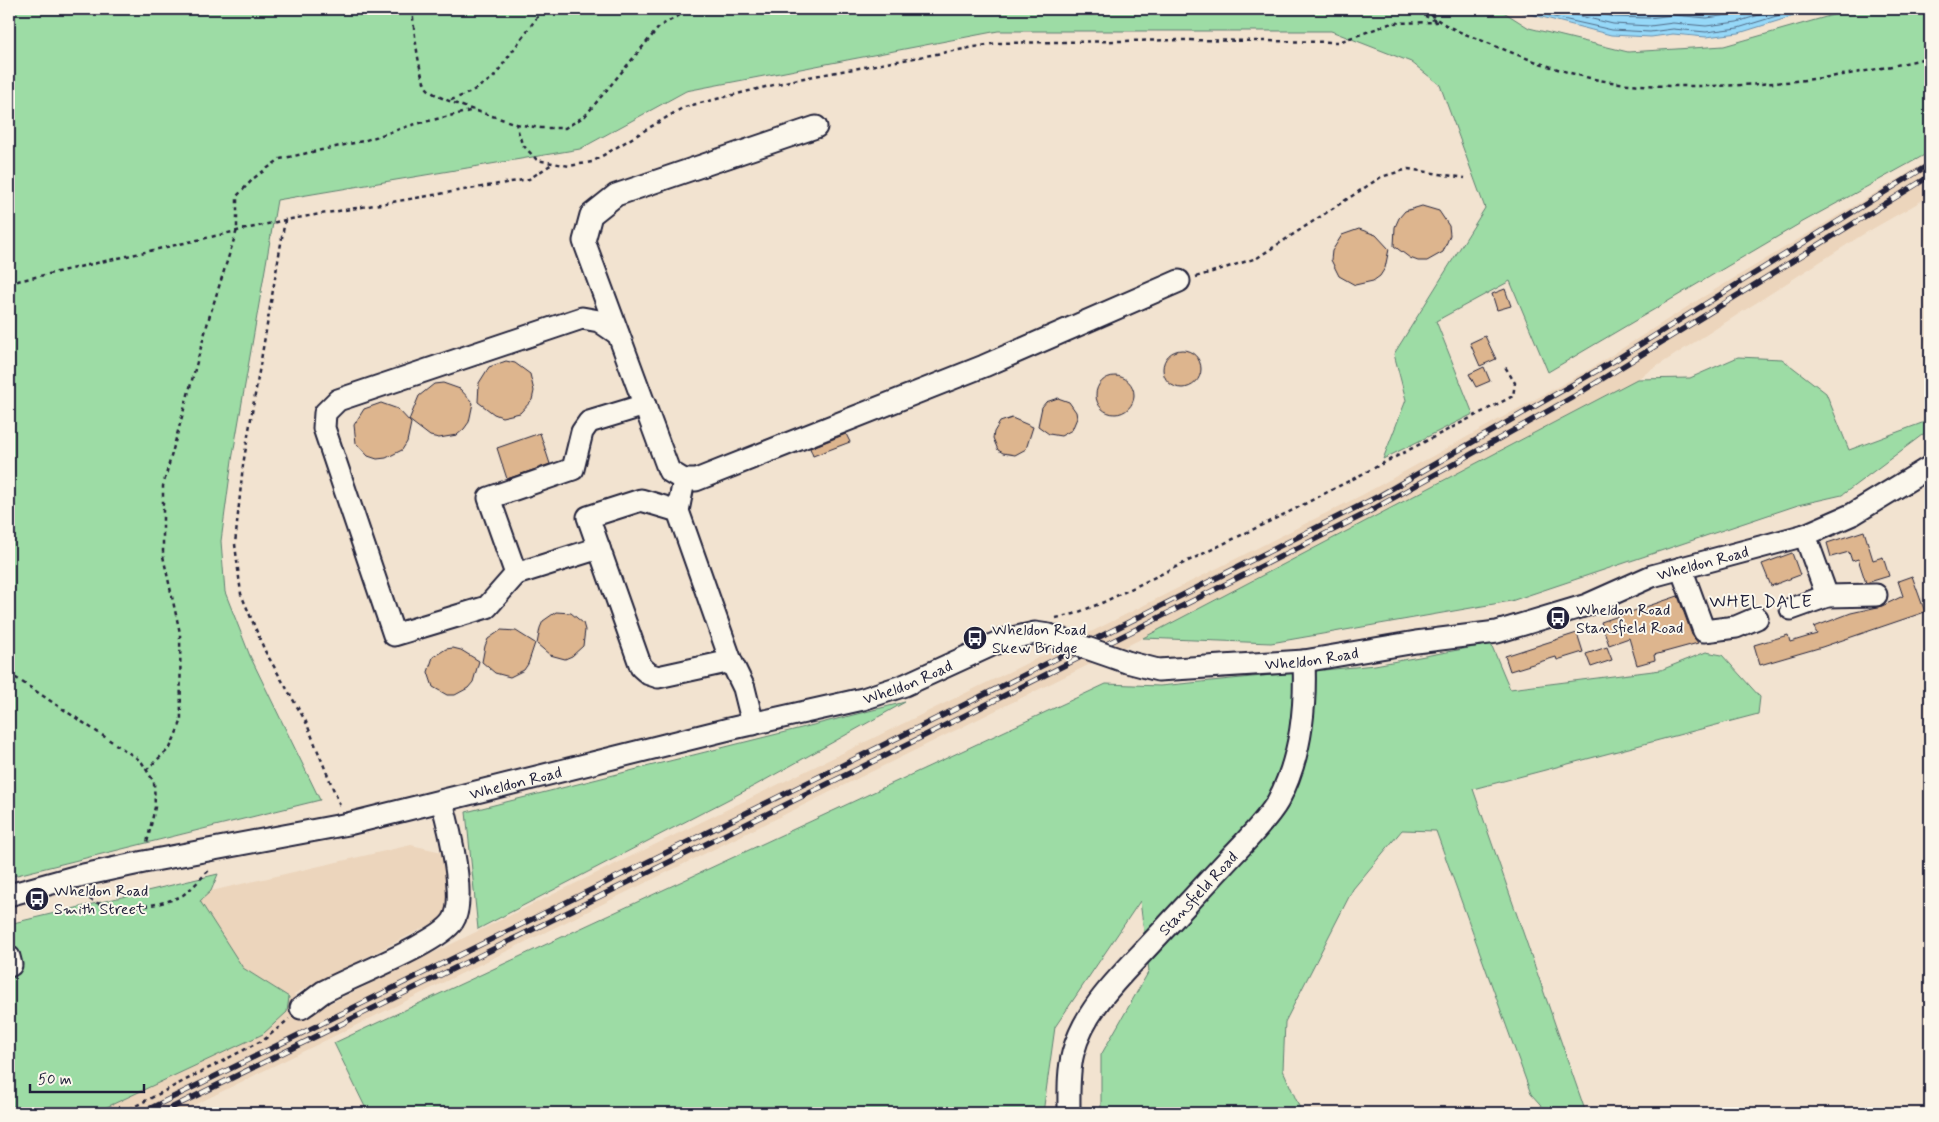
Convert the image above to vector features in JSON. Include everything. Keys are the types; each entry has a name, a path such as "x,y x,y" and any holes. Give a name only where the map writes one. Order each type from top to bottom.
{"street":[{"path":"816,127 616,195 591,215 584,241 669,471 684,480 696,480 984,366 1179,281"},
{"path":"599,548 516,574 487,606 394,635 324,428 325,413 338,400 582,318 599,321 618,334"},
{"path":"516,574 488,498 573,469 582,432 590,422 645,405"},
{"name":"Wheldon Road","path":"9,895 74,877 144,862 348,824 876,695 905,685 1003,640 1035,633 1051,626 1127,662 1158,670 1304,661 1416,642 1497,632 1587,605 1652,576 1805,535 1853,514 1930,467"},
{"path":"684,480 678,511 731,661 744,688 753,724"},
{"path":"678,511 641,500 588,518 634,652 641,667 649,674 658,677 731,661"},
{"path":"1805,535 1827,596"},
{"path":"1681,568 1704,631 1736,627 1757,618"},
{"path":"1791,609 1827,596 1876,595"},
{"name":"Stansfield Road","path":"1069,1113 1069,1089 1073,1052 1088,1018 1109,988 1237,850 1277,802 1294,762 1302,729 1305,694 1304,661"},
{"path":"302,1008 322,993 387,954 437,936 453,922 458,907 458,892 450,833 442,802"},
{"path":"9,957 11,965 9,966"}],"path":[{"path":"412,9 421,69 427,88 450,101 516,124 542,128 565,128 585,116 660,26 690,9"},
{"path":"450,101 469,93 493,78 543,9"},
{"path":"1410,9 1437,22 1558,69 1599,80 1634,84 1710,86 1789,83 1903,64 1930,57"},
{"path":"1426,9 1437,22"},
{"path":"516,124 522,144 537,160 569,166 592,162 684,107 798,79 997,43 1184,40 1339,42 1392,23 1437,22"},
{"path":"146,770 170,748 181,722 180,633 163,556 163,486 209,318 237,230 237,196 254,178 280,159 364,141 412,125 476,110"},
{"path":"9,283 285,220 529,179 552,164"},
{"path":"1179,281 1257,258 1382,177 1408,169 1465,178"},
{"path":"285,220 243,465 235,544 241,594 265,651 306,722 348,824"},
{"path":"1051,626 1289,512 1514,396 1515,383 1504,365"},
{"path":"9,646 16,678 141,762 154,782 155,806 144,862"},
{"path":"74,877 88,899 106,907 165,903 182,895 193,886 226,846"},
{"path":"122,1113 265,1039 283,1027 302,1008"}],"shaded area":[{"path":"1930,160 1930,196 1862,235 1637,379 1143,638 178,1113 9,1113 211,891 411,845 442,852 448,881 448,910 441,919 294,994 306,1015 1103,626 1364,494 1590,369 1698,300"}],"green space":[{"path":"9,9 1499,9 1529,28 1628,52 1724,46 1854,9 1930,9 1930,152 1799,224 1548,372 1510,281 1436,321 1473,414 1383,459 1406,400 1394,354 1485,208 1440,85 1411,62 1331,31 998,31 686,91 580,149 277,200 232,460 221,541 225,592 250,656 320,800 9,877"},
{"path":"1738,357 1782,359 1826,393 1849,450 1930,420 1930,429 1842,495 1798,505 1511,601 1271,643 1143,638 1637,379 1690,378"},
{"path":"1491,644 1510,689 1661,670 1706,652 1722,655 1760,697 1758,714 1473,789 1586,1113 1548,1113 1531,1094 1436,831 1402,830 1353,889 1285,1022 1283,1070 1302,1113 1101,1113 1101,1055 1149,971 1140,901 1055,1027 1043,1113 368,1113 334,1043 1106,684 1160,686 1375,665"},
{"path":"905,702 756,785 478,929 466,812"},
{"path":"218,874 211,891 200,901 243,968 289,997 287,1012 263,1034 94,1113 9,1113 9,924"}],"water":[{"path":"1511,9 1816,9 1739,33 1706,37 1673,34 1651,37 1611,35"}],"building":[{"path":"1422,206 1439,211 1449,226 1450,235 1443,252 1427,261 1418,261 1410,258 1394,246 1395,227 1399,218 1405,211"},
{"path":"1359,229 1376,235 1389,249 1385,268 1380,276 1373,281 1355,285 1339,276 1331,260 1332,251 1342,235"},
{"path":"1505,289 1511,306 1497,310 1492,294"},
{"path":"1485,336 1496,359 1480,366 1470,343"},
{"path":"1182,350 1195,356 1201,369 1195,382 1182,388 1169,382 1163,369 1169,356"},
{"path":"506,361 515,363 530,374 534,391 532,400 520,413 502,417 494,414 478,402 479,383 489,367"},
{"path":"1484,367 1490,381 1476,387 1469,374"},
{"path":"1115,376 1128,382 1134,395 1128,408 1115,414 1102,408 1096,395 1102,382"},
{"path":"443,383 460,389 473,403 469,422 464,429 457,435 439,438 430,436 409,420 419,396 434,384"},
{"path":"1058,398 1069,402 1076,412 1077,418 1072,430 1061,436 1049,434 1038,426 1042,407 1046,402"},
{"path":"381,403 398,409 411,423 407,442 402,450 386,458 377,459 368,456 356,443 354,425 364,409"},
{"path":"1012,418 1033,427 1026,449 1015,455 998,450 993,438 1000,422"},
{"path":"540,433 550,464 507,479 497,448"},
{"path":"846,434 850,442 813,456 810,448"},
{"path":"1864,531 1873,560 1883,557 1889,576 1866,583 1858,559 1852,561 1849,552 1831,557 1827,543"},
{"path":"1792,553 1800,575 1771,586 1762,564"},
{"path":"1912,576 1925,612 1822,647 1760,665 1754,645 1788,635 1790,642 1817,634 1814,627 1851,613 1882,606 1903,596 1898,581"},
{"path":"1678,596 1692,635 1698,643 1654,655 1655,660 1637,665 1629,638 1609,645 1601,622"},
{"path":"556,612 571,613 583,623 585,630 583,646 572,656 565,659 550,655 537,644 543,621"},
{"path":"501,630 516,631 535,643 524,670 510,677 495,673 482,662 488,639"},
{"path":"1577,633 1583,652 1557,660 1556,657 1510,671 1505,656"},
{"path":"1607,647 1612,660 1591,667 1586,654"},
{"path":"446,649 461,650 479,661 473,682 468,688 455,695 447,695 433,687 428,672 433,657"}],"railway":[{"path":"141,1113 1002,686 1379,496 1617,359 1930,164"},
{"path":"161,1113 882,757 1363,515 1573,397 1930,176"}],"place":[{"name":"Wheldon Road Stansfield Road","path":"1558,618"},
{"name":"Wheldon Road Skew Bridge","path":"975,638"},
{"name":"Wheldon Road Smith Street","path":"37,899"}],"district":[{"name":"WHELDALE","path":"1761,601"}]}
